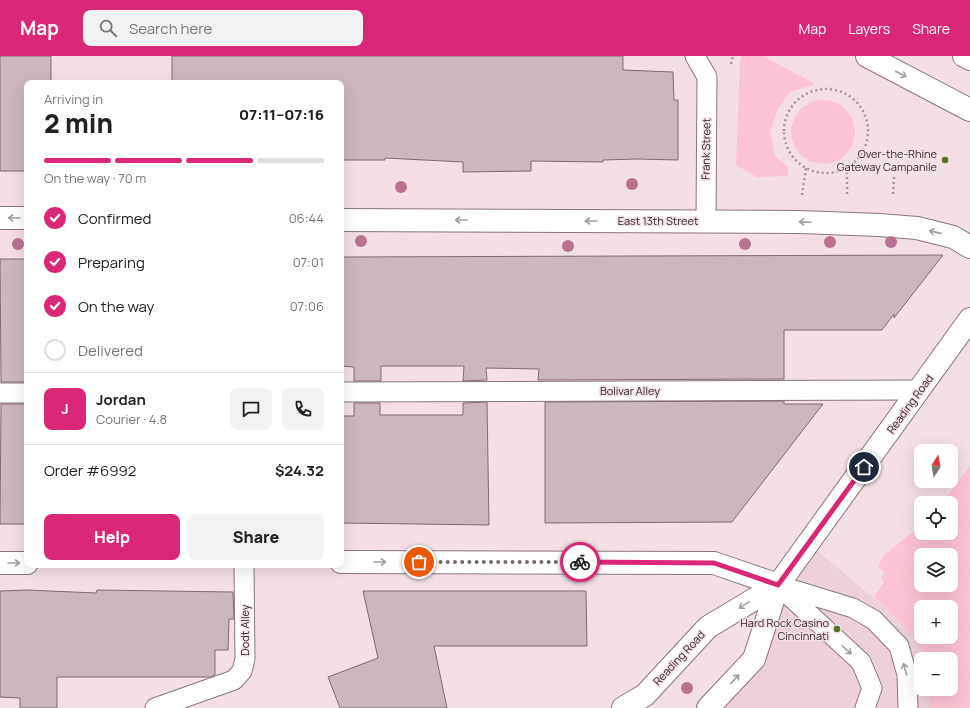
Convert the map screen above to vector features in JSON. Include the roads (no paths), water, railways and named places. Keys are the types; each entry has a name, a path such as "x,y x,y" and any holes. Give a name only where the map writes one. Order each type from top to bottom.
{"street":[{"path":"867,56 970,110"},
{"path":"964,56 970,59"},
{"path":"0,218 24,218"},
{"name":"East 13th Street","path":"344,220 706,221 808,222 879,225 916,228 953,236 970,247"},
{"name":"Reading Road","path":"708,708 754,659 778,585 970,319"},
{"path":"344,562 714,563 778,585"},
{"path":"0,563 24,563"},
{"name":"Reading Road","path":"623,708 645,695 708,626 778,585"}],"lane":[{"name":"Frank Street","path":"694,56 707,77 706,221"},
{"name":"Bolivar Alley","path":"344,392 919,390"},
{"path":"0,393 24,393"},
{"name":"Dodt Alley","path":"155,708 234,680 242,671 245,659 244,568"},
{"path":"778,585 860,662 872,688 865,708"},
{"path":"778,585 853,608 874,620 899,646 907,674 908,708"}],"place":[{"name":"Over-the-Rhine Gateway Campanile","path":"945,160"},
{"name":"Hard Rock Casino Cincinnati","path":"837,629"}]}
